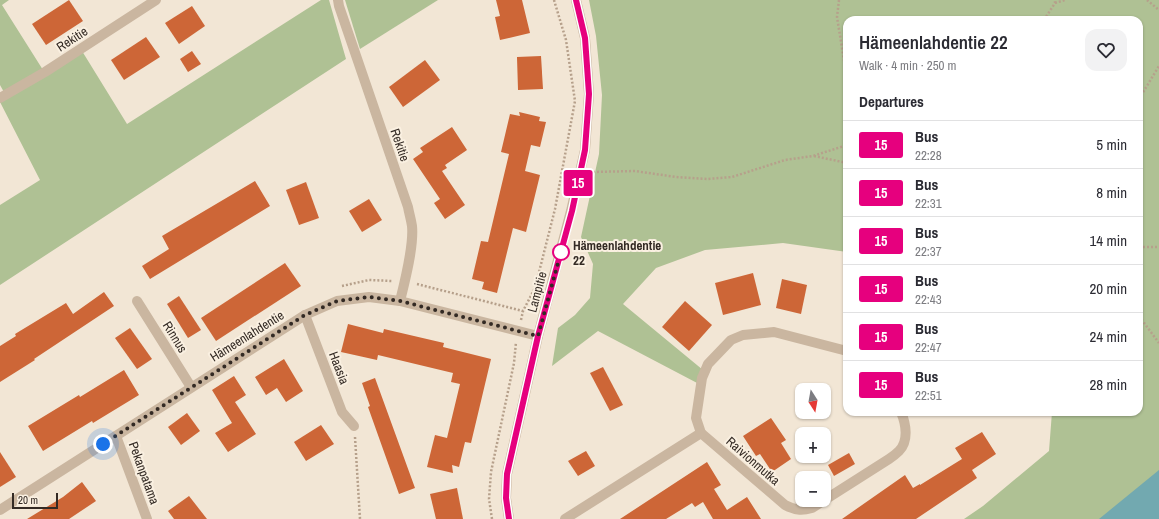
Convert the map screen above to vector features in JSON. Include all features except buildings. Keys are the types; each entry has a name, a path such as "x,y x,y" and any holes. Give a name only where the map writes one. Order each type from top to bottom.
{"street":[{"name":"Rekitie","path":"0,98 45,72 156,0"},
{"name":"Rekitie","path":"338,0 408,207 412,225 412,239 400,301"},
{"name":"Lampitie","path":"509,519 506,498 507,474 538,336 572,211 585,150 589,94 585,38 576,0"},
{"name":"Hämeenlahdentie","path":"0,510 305,315 337,301 369,297 400,301 538,336"},
{"name":"Rinnus","path":"137,300 191,387"},
{"name":"Haasia","path":"305,315 342,412 354,426"},
{"path":"565,519 701,433 696,418 702,378 708,364 731,340 743,335 774,332 843,350"},
{"name":"Raivionmutka","path":"701,433 785,505 793,509 803,511 812,508 889,459 899,451 904,442 906,433 902,416"},
{"name":"Pekanpatama","path":"116,436 146,519"}],"path":[{"path":"492,519 490,499 491,472 514,363 515,347 523,311 535,288 555,209 575,101 566,40 554,0"},
{"path":"839,0 837,17 843,54"},
{"path":"1046,16 1055,1 1065,0"},
{"path":"1147,0 1159,10"},
{"path":"1143,92 1159,66"},
{"path":"580,172 635,171 676,177 706,179 732,177 785,160 813,156 843,146"},
{"path":"813,156 843,162"},
{"path":"1143,247 1159,247"},
{"path":"1143,321 1159,342"},
{"path":"354,426 360,519"}],"green space":[{"path":"0,0 9,0 2,5 43,70 5,94 0,85"},
{"path":"321,0 329,0 346,59 0,285 0,205 40,180 0,102 82,51 127,124"},
{"path":"345,0 438,0 360,49"},
{"path":"589,0 1159,0 1159,519 964,519 983,506 1049,451 1052,416 1143,416 1143,16 843,16 843,251 783,243 705,250 656,268 623,304 703,370 699,384 598,331 552,366 558,328 575,315 590,298 593,264 581,237 599,154 602,95 596,36"}],"water":[{"path":"1159,470 1159,519 1099,519"}],"bus line":[{"name":"15","path":"509,519 506,498 507,474 538,336 572,211 585,150 589,94 585,38 576,0"}],"place":[{"name":"Hämeenlahdentie 22","path":"561,252"}],"route":[{"path":"103,444 305,315 337,301 369,297 400,301 538,336 561,252"}]}
